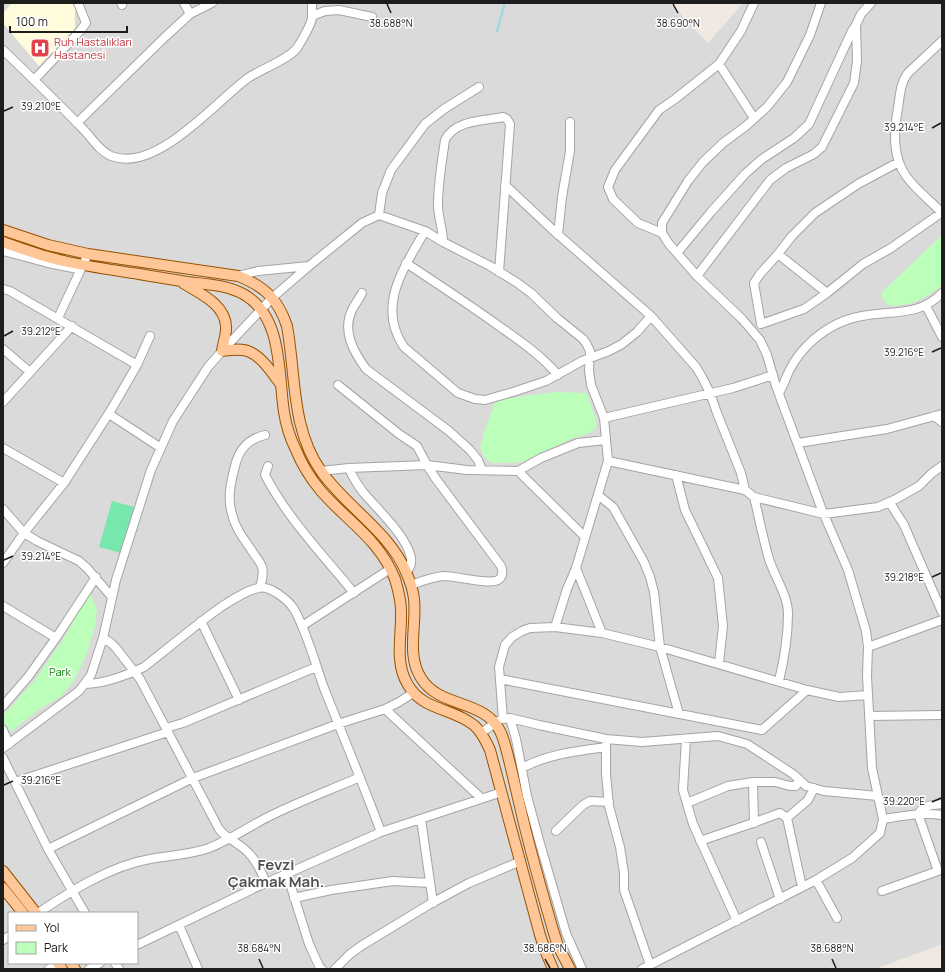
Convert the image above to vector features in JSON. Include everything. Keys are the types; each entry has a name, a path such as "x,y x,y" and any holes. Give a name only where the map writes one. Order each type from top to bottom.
{"main road":[{"path":"3,230 48,245 88,254 238,276 260,287 272,298 278,306 287,326 296,405 311,454 321,471 332,484 388,543 401,560 406,572 411,585 414,606 414,661 420,678 431,690 446,699 502,720 504,739 526,834 558,946 570,969"},
{"path":"3,242 81,267 222,286 244,295 261,309 272,328 282,385 284,412 287,426 305,469 322,492 373,542 382,555 396,582 401,610 400,664 403,675 414,693 422,700 432,706 466,720 481,733 490,750 540,935 553,969"},
{"path":"180,281 208,298 224,315 226,326 222,351 237,349 250,352 266,366 282,385"},
{"path":"3,871 36,912"},
{"path":"3,888 22,912"}],"street":[{"path":"34,80 86,23 78,3"},
{"path":"184,3 190,14"},
{"path":"77,123 190,14 212,3"},
{"path":"3,50 77,123 102,150 112,156 130,158 160,149 204,116 249,77 296,49 312,19 312,3"},
{"path":"662,233 638,223 613,199 608,187 615,170 659,110 719,64 741,31 754,3"},
{"path":"642,969 816,880 852,858 880,833 884,819 872,768 868,695 868,647 866,631 848,570 824,514 762,345 742,318 696,276 669,244 662,233 662,223 688,181 703,162 723,142 746,126 767,107 787,82 810,35 821,3"},
{"path":"677,254 711,212 745,174 762,159 794,138 809,124 852,31 861,14 871,3"},
{"path":"312,16 325,11 339,10 372,17"},
{"path":"696,276 770,180 786,168 814,154 822,147 854,83 857,61 856,25"},
{"path":"753,332 761,324 804,309 827,293 862,264 890,248 942,213 907,177 898,162 894,140 896,116 902,84 908,73 942,41"},
{"path":"719,64 754,118"},
{"path":"379,215 382,193 391,170 425,124 444,109 479,87"},
{"path":"443,242 438,197 445,140 450,131 461,124 503,118 507,119 510,124 499,272"},
{"path":"558,235 562,197 570,151 570,122"},
{"path":"761,324 754,283 792,236 815,213 858,184 898,162"},
{"path":"505,184 558,235 651,316 696,367 710,393 741,473 745,490"},
{"path":"3,730 6,746 79,691 86,684 103,638 111,596 151,470 173,421 208,367 272,298 362,223 379,215 425,231 499,272 531,293 589,347 591,385 604,418 608,461 576,568 567,589 555,627"},
{"path":"425,231 406,263 394,293 391,304 393,326 397,337 404,347 458,393 475,399 485,400 533,386 622,344 637,332 651,316"},
{"path":"3,251 48,263 81,267"},
{"path":"58,318 88,254"},
{"path":"778,254 827,293"},
{"path":"406,263 532,349 558,375"},
{"path":"238,276 258,271 309,266"},
{"path":"3,289 10,291 58,318 137,365"},
{"path":"362,293 352,310 348,328 350,342 355,355 366,368 449,431 470,450 478,460 482,470"},
{"path":"779,393 790,369 804,349 823,332 835,325 861,316 903,312 926,306 942,293"},
{"path":"926,306 942,337"},
{"path":"3,402 72,326"},
{"path":"3,563 24,533 64,483 109,414 137,365 150,336"},
{"path":"3,349 30,372"},
{"path":"604,418 733,388 773,375"},
{"path":"338,384 399,434 418,446 427,465 501,566 502,573 496,581 444,576 431,578 411,585"},
{"path":"109,414 161,448"},
{"path":"798,443 887,429 938,415 942,422"},
{"path":"260,588 262,579 261,565 234,522 229,494 230,483 238,454 248,443 265,435"},
{"path":"321,471 349,468 427,465 467,470 518,471 541,458 578,443 606,440"},
{"path":"3,448 64,483"},
{"path":"608,461 745,490 754,496 824,514 878,508 890,503 919,486 932,473 942,466"},
{"path":"268,466 265,475 290,515 354,593"},
{"path":"349,468 358,486 388,520 408,550 412,563 406,572"},
{"path":"518,471 585,537"},
{"path":"676,475 685,510 718,578 723,626 719,663"},
{"path":"598,495 613,507 644,562 650,577 654,592 660,647 679,714"},
{"path":"754,496 765,547 786,601 788,614 785,655 779,681"},
{"path":"890,503 904,525 942,612"},
{"path":"3,509 24,533 37,541 79,561 96,577 111,596"},
{"path":"576,568 602,633"},
{"path":"302,626 390,569"},
{"path":"3,706 28,678 96,577"},
{"path":"86,684 98,683 135,672 201,621 230,601 260,588 274,592 288,602 293,608 302,626 316,667 381,832"},
{"path":"3,606 56,638"},
{"path":"868,647 942,620"},
{"path":"201,621 239,700"},
{"path":"582,969 566,933 527,796 516,739 502,720 499,667 505,645 512,637 530,628 555,627 602,633 719,663 807,690 839,697 868,695"},
{"path":"103,638 116,648 145,686 219,829 223,835 238,844 251,855 266,883"},
{"path":"15,782 167,730 316,667"},
{"path":"500,679 762,730 807,690"},
{"path":"48,849 193,778 338,724 385,709 414,693"},
{"path":"385,709 481,798"},
{"path":"869,716 942,715"},
{"path":"481,733 502,720 539,725 606,743"},
{"path":"522,768 551,756 606,743 642,742 718,736 746,744 793,774 806,786 824,791 878,796"},
{"path":"686,739 683,790 693,824 700,841 737,921"},
{"path":"606,743 609,802 620,847 624,873 624,890 650,965"},
{"path":"3,758 48,849 84,912"},
{"path":"39,912 72,891 122,866 148,859 195,853 230,840 250,826 282,810 360,777"},
{"path":"687,803 728,786 752,782 775,782 796,786 799,780"},
{"path":"752,782 754,823"},
{"path":"787,818 808,800 814,788"},
{"path":"138,945 266,883 381,832 502,792"},
{"path":"556,831 582,805 590,801 609,802"},
{"path":"918,814 928,806 942,804"},
{"path":"700,841 780,813 787,818 802,887"},
{"path":"884,819 931,813 942,815"},
{"path":"882,891 938,871 918,814"},
{"path":"421,819 433,903"},
{"path":"761,842 780,899"},
{"path":"335,969 350,954 361,946 433,903 469,883 521,862"},
{"path":"287,874 309,944 320,969"},
{"path":"816,880 837,918"},
{"path":"294,898 331,890 393,881 430,883"},
{"path":"179,925 198,969"},
{"path":"89,969 98,964"}],"shaded area":[{"path":"3,3 670,3 708,43 743,3 942,3 942,944 875,969 3,969"},
{"name":"Ruh Hastalıkları Hastanesi","path":"12,3 72,3 75,8 75,29 39,66 3,23 3,13"}],"green space":[{"path":"940,237 942,238 942,285 924,298 912,303 890,306 885,302 882,292"},
{"path":"555,392 587,393 597,426 593,431 573,438 522,462 492,463 485,458 480,448 484,432 496,400"},
{"path":"112,501 134,507 121,553 99,547"},
{"name":"Park","path":"90,592 97,611 95,627 86,655 74,681 61,696 37,711 10,732 3,721 3,716 34,681 62,641"}],"waterway":[{"path":"497,31 505,3"}],"place":[{"name":"Ruh Hastalıkları Hastanesi","path":"40,48"}],"district":[{"name":"Fevzi Çakmak Mah.","path":"276,874"}]}
